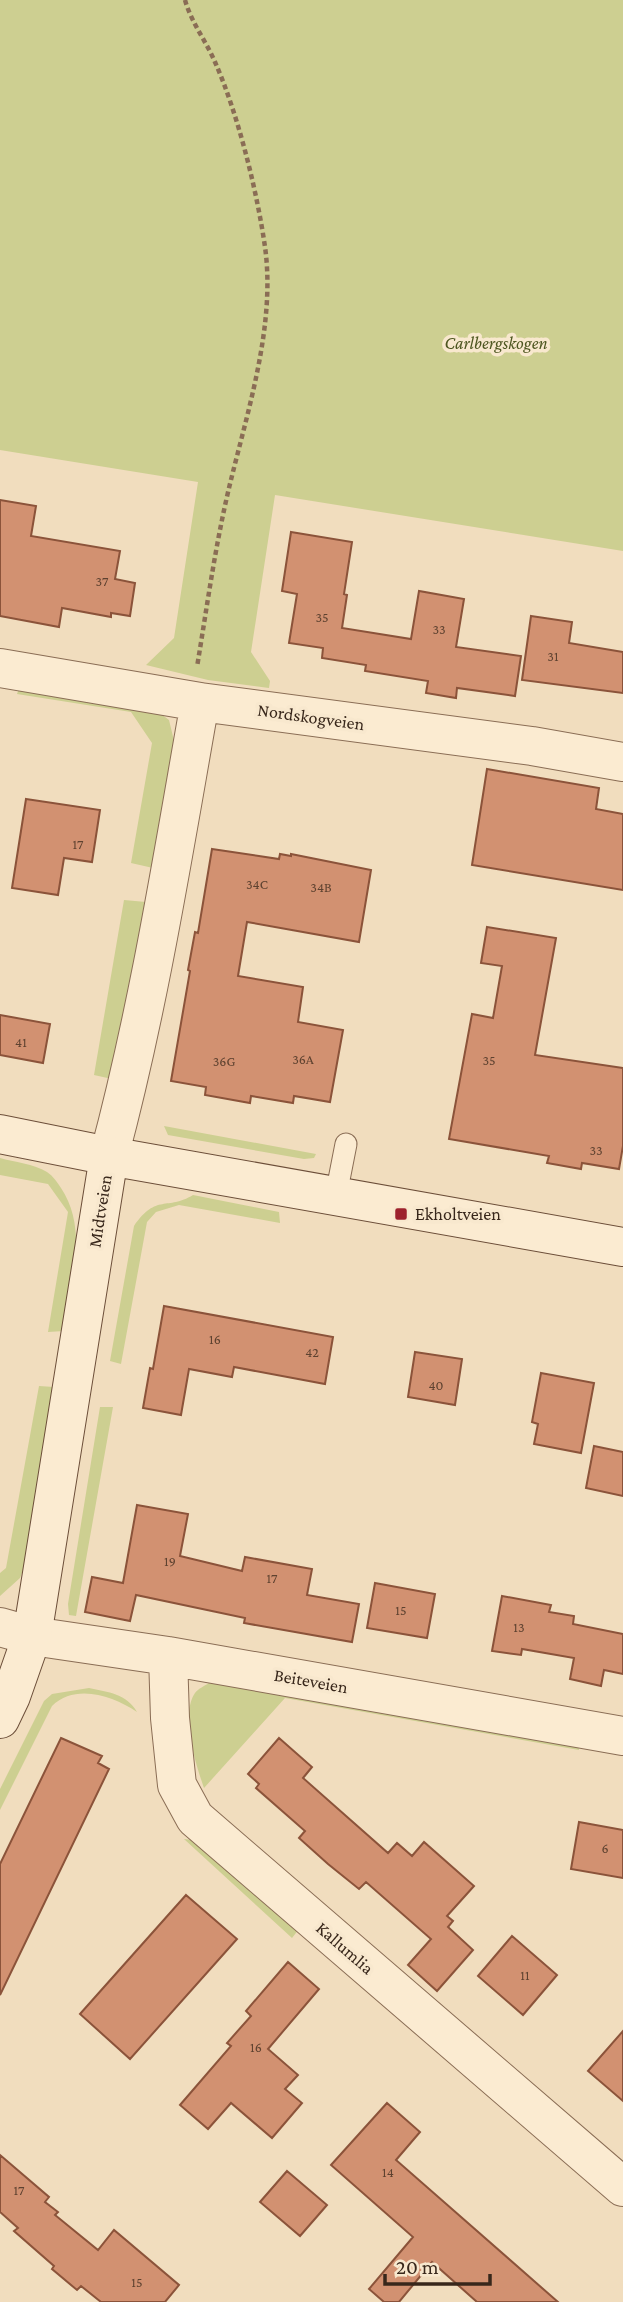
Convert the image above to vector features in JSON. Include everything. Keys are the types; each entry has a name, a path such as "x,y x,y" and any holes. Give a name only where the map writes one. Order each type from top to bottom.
{"street":[{"name":"Nordskogveien","path":"0,668 200,702 532,746 623,762"},
{"name":"Midtveien","path":"0,1718 11,1696 16,1631 109,1156 126,1094 147,996 200,702"},
{"path":"0,1134 109,1156 623,1247"},
{"name":"Beiteveien","path":"16,1631 623,1736"},
{"name":"Kallumlia","path":"168,1656 170,1718 177,1784 195,1818 623,2187"}],"lane":[{"path":"335,1195 346,1144"}],"path":[{"path":"185,0 215,62 234,116 253,187 265,248 267,300 258,361 229,489 200,645 196,671 200,702"}],"green space":[{"name":"Carlbergskogen","path":"0,0 623,0 623,551 275,495 251,652 270,681 269,688 208,680 146,665 174,638 198,482 0,450"},
{"path":"21,683 157,711 169,720 175,745 153,868 131,863 152,743 131,712 17,694"},
{"path":"124,900 146,902 112,1079 94,1075"},
{"path":"164,1126 316,1154 314,1158 304,1159 168,1135"},
{"path":"0,1158 47,1172 58,1184 69,1204 74,1222 76,1258 64,1331 48,1332 68,1212 48,1184 0,1175"},
{"path":"193,1195 279,1212 280,1223 179,1205 156,1212 147,1222 121,1364 110,1361 134,1226 149,1209"},
{"path":"39,1386 54,1387 25,1565 20,1578 0,1596 0,1573 6,1568"},
{"path":"100,1407 113,1407 76,1616 69,1615 68,1604"},
{"path":"209,1683 578,1741 579,1750 285,1698 204,1788 191,1740 189,1714 195,1693"},
{"path":"89,1688 128,1701 137,1712 117,1701 94,1694 72,1695 52,1706 0,1810 0,1789 44,1701 52,1694"},
{"path":"184,1839 193,1840 299,1929 292,1938"}],"building":[{"path":"0,500 36,506 31,536 120,551 115,579 135,583 130,616 111,613 111,617 62,608 59,627 0,616"},
{"path":"291,532 352,542 342,628 411,639 419,591 464,599 456,647 521,656 515,696 457,688 456,698 426,693 428,681 365,671 366,665 322,658 323,648 289,643 297,594 282,591"},
{"path":"531,616 572,622 569,643 623,652 623,693 522,680"},
{"path":"487,769 599,788 596,809 623,814 623,890 472,865"},
{"path":"26,799 100,810 92,862 64,858 58,895 12,888"},
{"path":"212,849 279,859 280,854 291,854 371,870 359,942 247,922 238,976 303,987 298,1022 343,1030 330,1102 294,1096 293,1103 251,1096 250,1103 205,1095 206,1087 171,1081 190,971 188,970 195,932 198,933"},
{"path":"487,927 556,938 535,1055 623,1068 623,1146 619,1169 582,1163 581,1169 547,1163 549,1156 449,1139 472,1014 493,1018 502,966 481,963"},
{"path":"0,1015 50,1024 43,1063 0,1055"},
{"path":"164,1306 333,1337 325,1384 234,1367 232,1377 189,1369 181,1415 143,1408"},
{"path":"415,1352 462,1359 455,1405 408,1397"},
{"path":"541,1373 594,1383 581,1453 534,1444 538,1424 532,1422"},
{"path":"594,1446 623,1452 623,1496 586,1488"},
{"path":"137,1505 188,1514 180,1556 242,1571 245,1557 312,1569 307,1595 359,1604 352,1642 244,1623 245,1618 136,1595 130,1621 85,1612 92,1577 123,1583"},
{"path":"375,1583 435,1594 427,1638 367,1628"},
{"path":"502,1596 551,1605 549,1612 574,1616 573,1624 623,1634 623,1674 604,1670 601,1686 570,1679 574,1658 522,1649 521,1655 492,1651"},
{"path":"61,1738 102,1756 98,1763 109,1769 0,1995 0,1864"},
{"path":"279,1738 312,1767 303,1778 388,1853 397,1843 412,1856 424,1842 474,1886 447,1916 453,1921 448,1927 473,1950 437,1991 408,1965 431,1939 366,1882 359,1889 328,1864 299,1838 305,1831 256,1788 259,1784 248,1774"},
{"path":"579,1822 623,1830 623,1878 571,1869"},
{"path":"186,1895 237,1939 130,2059 80,2014"},
{"path":"512,1936 557,1975 523,2015 478,1976"},
{"path":"288,1962 319,1989 268,2049 298,2075 285,2089 302,2103 272,2138 231,2103 208,2129 180,2105 231,2046 227,2043 251,2016 246,2011"},
{"path":"623,2031 623,2101 588,2071"},
{"path":"387,2103 420,2132 396,2160 558,2302 477,2302 432,2262 399,2302 384,2302 369,2289 413,2237 331,2165"},
{"path":"0,2155 49,2197 45,2202 58,2212 55,2215 98,2250 114,2230 179,2285 165,2302 101,2302 81,2286 77,2290 14,2231 18,2228 0,2212"},
{"path":"287,2171 327,2205 300,2236 260,2202"}],"place":[{"name":"Ekholtveien","path":"401,1214"}]}
